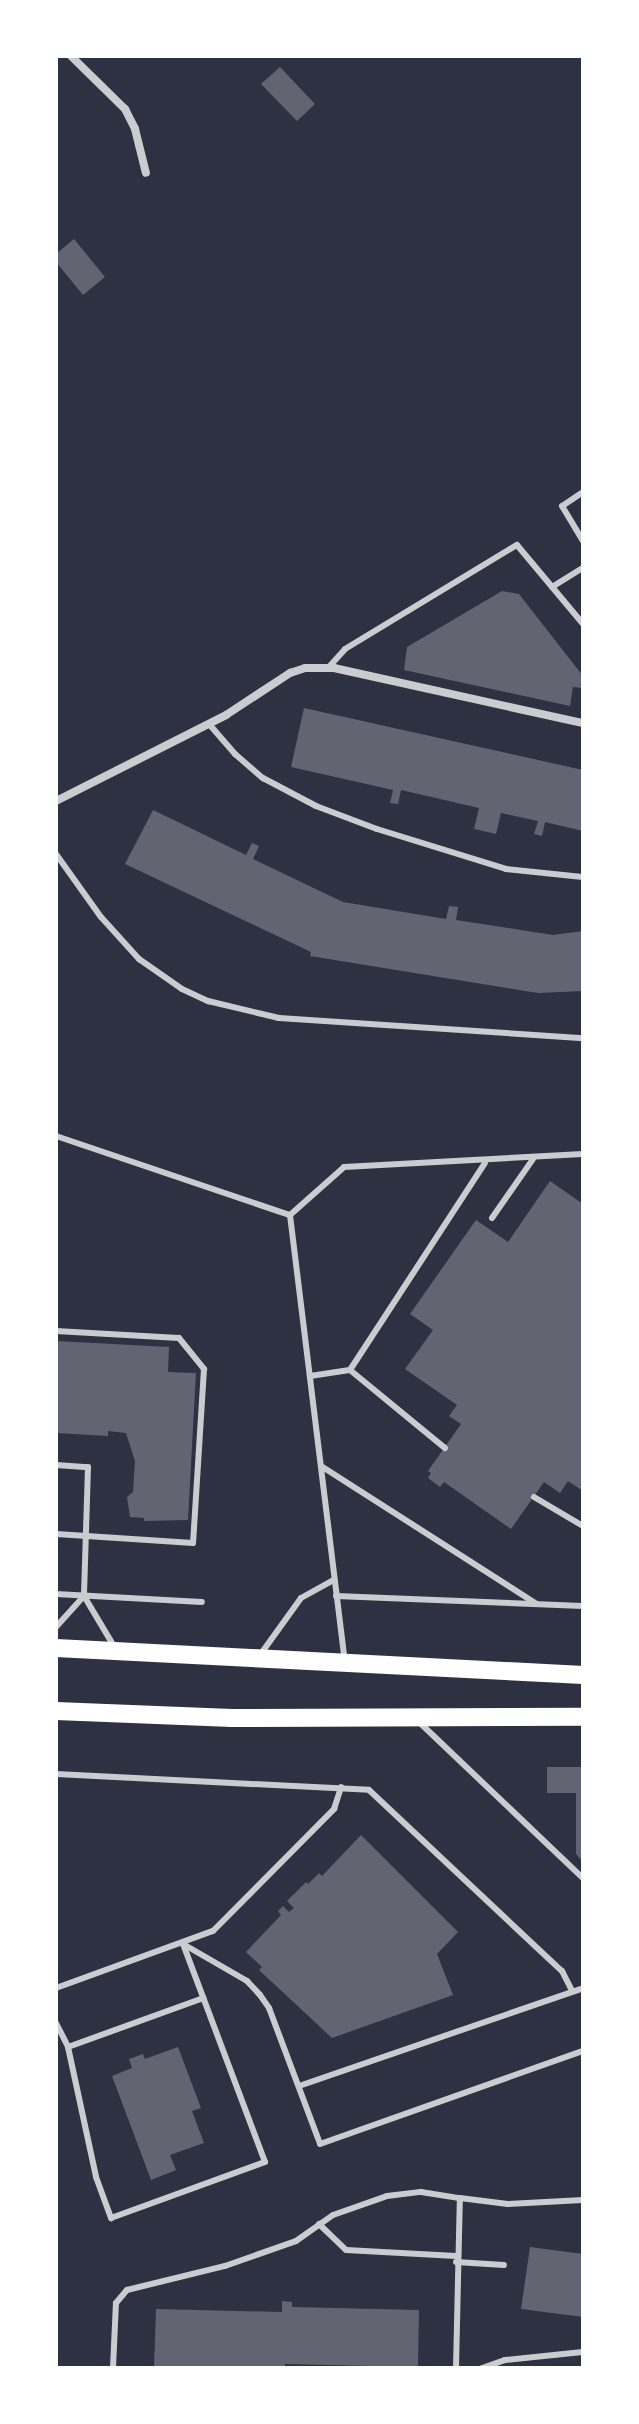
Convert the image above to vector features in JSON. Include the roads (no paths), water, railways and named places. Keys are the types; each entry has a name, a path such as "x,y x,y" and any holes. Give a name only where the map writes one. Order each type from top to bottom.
{"highway":[{"path":"56,1648 583,1675"},
{"path":"56,1711 194,1717 583,1717"}],"street":[{"path":"71,56 125,109 135,129 146,173"},
{"path":"56,801 209,724 290,673 305,668 328,668 583,723"}],"lane":[{"path":"583,492 562,506 583,541"},
{"path":"328,668 345,649 517,545 583,624"},
{"path":"552,587 583,568"},
{"path":"209,724 228,747 263,778 316,806 377,829 506,869 583,877"},
{"path":"56,854 101,917 139,959 182,989 208,1001 279,1018 583,1038"},
{"path":"56,1136 290,1215"},
{"path":"290,1215 344,1167 485,1163 583,1154"},
{"path":"492,1218 533,1159"},
{"path":"350,1370 485,1163"},
{"path":"290,1215 345,1663"},
{"path":"56,1331 179,1338 204,1369 193,1543 56,1534"},
{"path":"310,1376 350,1370 445,1448"},
{"path":"56,1465 88,1467 84,1596 117,1651"},
{"path":"321,1466 537,1604"},
{"path":"534,1497 583,1526"},
{"path":"257,1658 301,1598 334,1580"},
{"path":"56,1594 202,1602"},
{"path":"56,1627 84,1596"},
{"path":"336,1596 583,1606"},
{"path":"413,1717 583,1878"},
{"path":"56,1774 369,1790 562,1971 572,1991"},
{"path":"56,1988 213,1931 334,1809 341,1787"},
{"path":"56,2023 68,2047 96,2177 111,2218 265,2162 183,1944"},
{"path":"183,1944 247,1981 269,2008 320,2144 583,2051"},
{"path":"299,2086 583,1988"},
{"path":"68,2047 203,1998"},
{"path":"113,2368 116,2303 127,2290 225,2266 296,2241 342,2211 398,2193 421,2192 508,2204 583,2200"},
{"path":"456,2368 456,2259 460,2198"},
{"path":"319,2224 346,2250 504,2265"},
{"path":"482,2368 505,2360 583,2352"}]}
